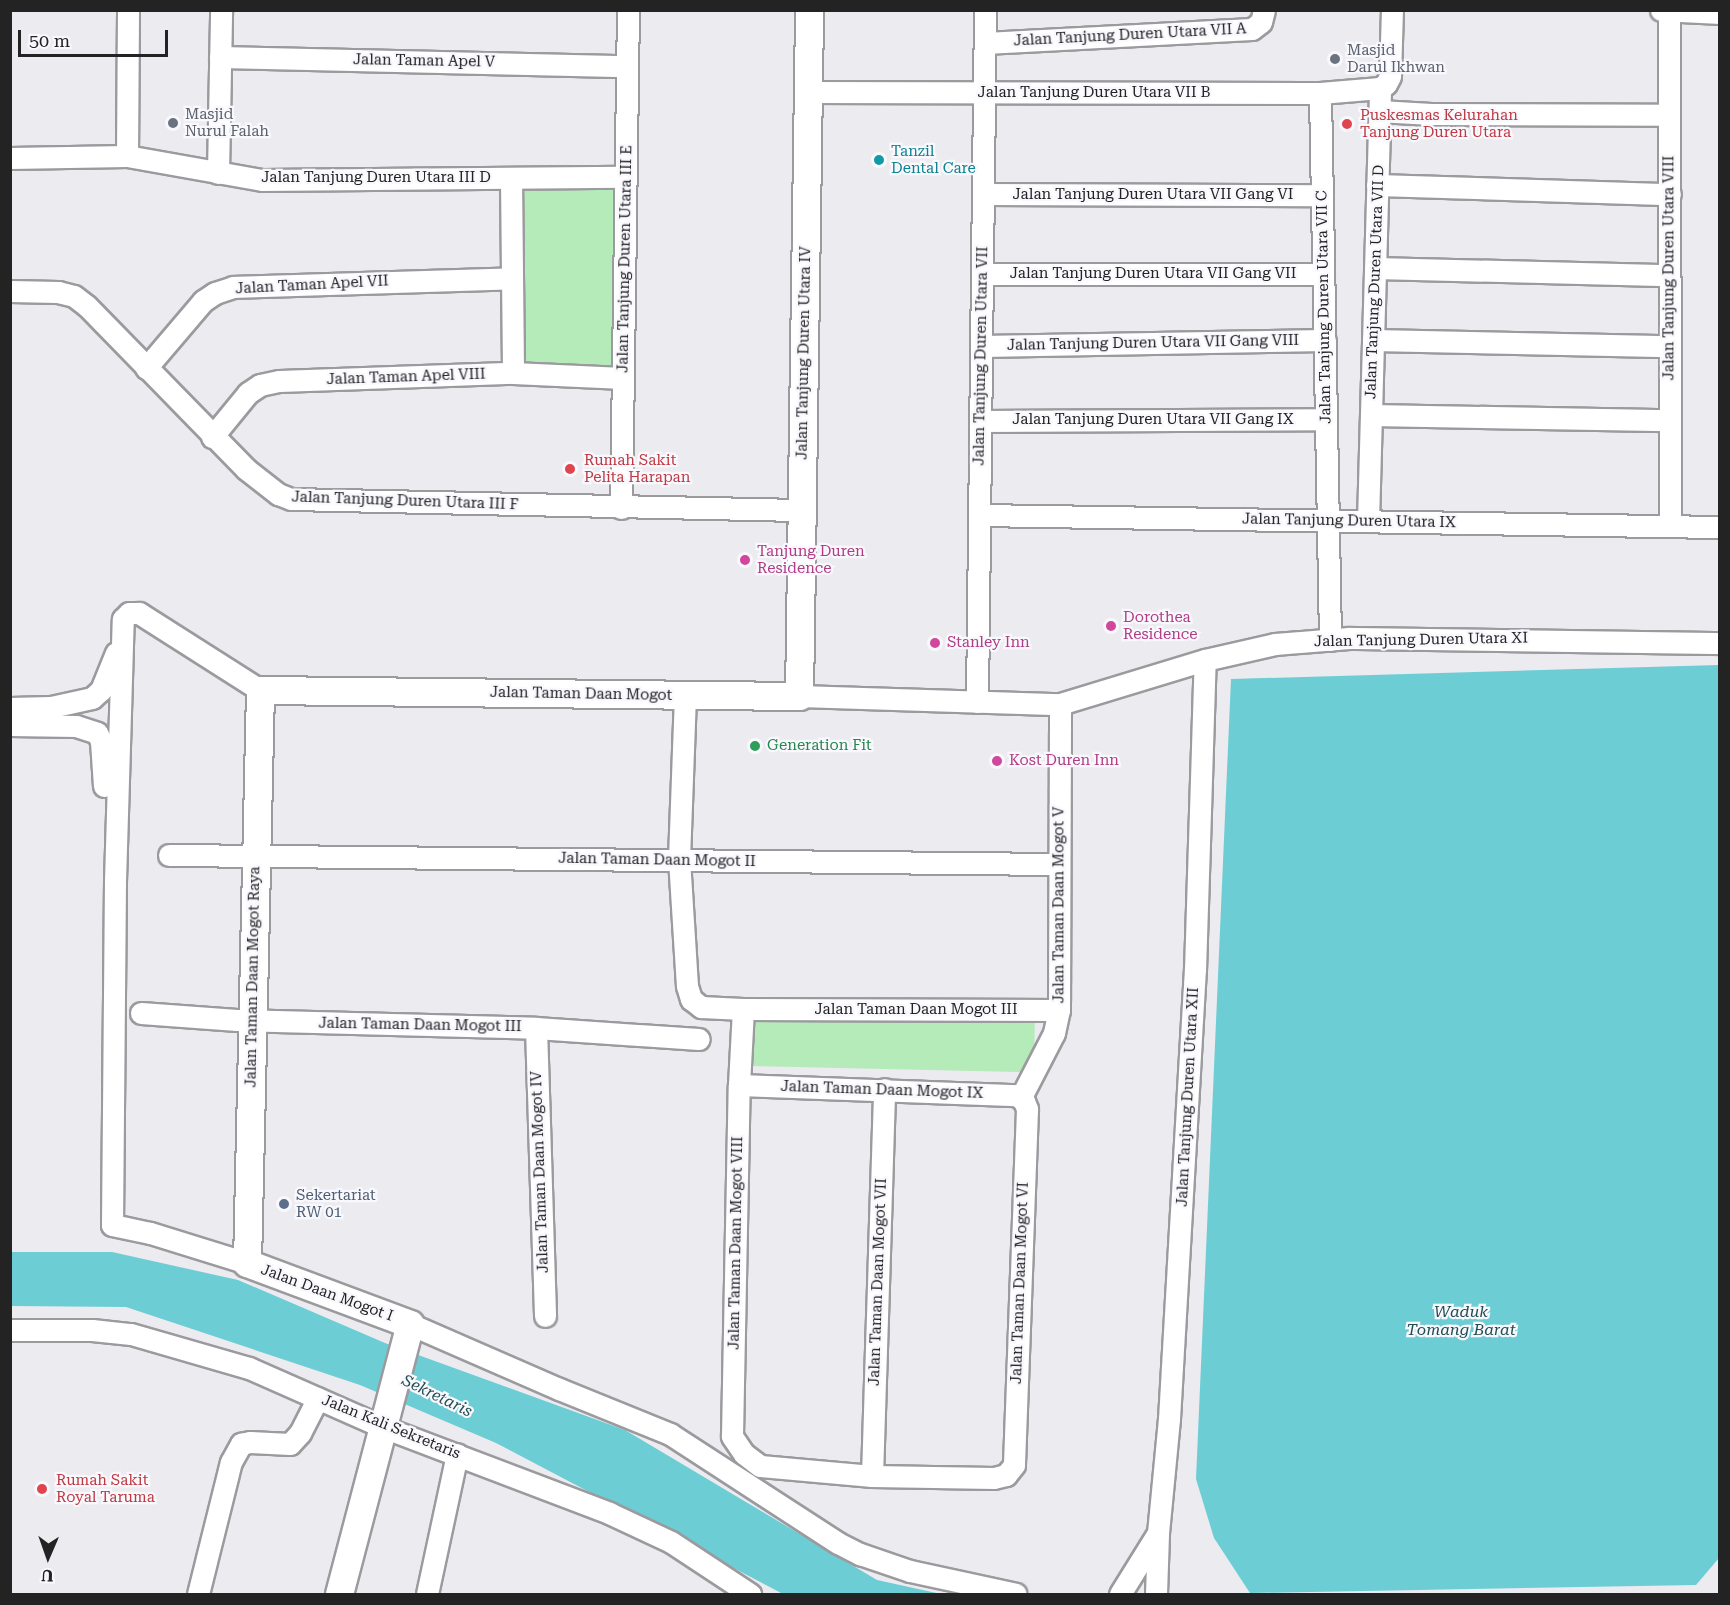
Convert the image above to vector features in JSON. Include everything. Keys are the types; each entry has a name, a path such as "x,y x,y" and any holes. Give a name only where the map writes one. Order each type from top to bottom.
{"street":[{"path":"127,156 129,10"},
{"path":"218,173 221,10"},
{"name":"Jalan Tanjung Duren Utara III E","path":"621,508 628,10"},
{"name":"Jalan Tanjung Duren Utara IV","path":"799,696 809,10"},
{"name":"Jalan Tanjung Duren Utara VII","path":"977,702 985,10"},
{"name":"Jalan Tanjung Duren Utara VII A","path":"985,43 1252,29 1261,22 1264,10"},
{"name":"Jalan Tanjung Duren Utara VII D","path":"1368,521 1380,88 1386,84 1390,76 1392,10"},
{"path":"1660,10 1719,13"},
{"name":"Jalan Tanjung Duren Utara VIII","path":"1669,11 1670,526"},
{"name":"Jalan Taman Apel V","path":"220,57 627,66"},
{"name":"Jalan Tanjung Duren Utara VII B","path":"807,92 1320,93 1380,88"},
{"name":"Jalan Tanjung Duren Utara VII C","path":"1320,93 1330,640"},
{"path":"1379,111 1431,114 1669,115"},
{"name":"Jalan Tanjung Duren Utara III D","path":"10,158 127,156 262,180 626,177"},
{"path":"511,178 513,373"},
{"path":"1377,185 1670,194"},
{"name":"Jalan Tanjung Duren Utara VII Gang VI","path":"983,194 1322,195"},
{"path":"1375,268 1669,275"},
{"name":"Jalan Tanjung Duren Utara VII Gang VII","path":"982,274 1323,274"},
{"name":"Jalan Taman Apel VII","path":"146,368 203,301 215,293 233,287 512,278"},
{"name":"Jalan Tanjung Duren Utara III F","path":"10,291 57,292 74,296 87,306 212,437 254,476 278,494 291,499 621,508 801,510"},
{"name":"Jalan Tanjung Duren Utara VII Gang VIII","path":"981,346 1325,340"},
{"path":"1373,340 1670,346"},
{"name":"Jalan Taman Apel VIII","path":"212,437 248,393 260,385 279,381 513,373 623,378"},
{"path":"1371,415 1670,420"},
{"name":"Jalan Tanjung Duren Utara VII Gang IX","path":"980,421 1326,419"},
{"name":"Jalan Tanjung Duren Utara IX","path":"980,515 1719,527"},
{"path":"115,881 122,638 126,615 139,613 260,690"},
{"path":"10,708 51,707 92,698 101,690 122,638"},
{"name":"Jalan Tanjung Duren Utara XI","path":"1060,704 1205,660 1275,644 1330,640 1512,638 1719,643"},
{"name":"Jalan Tanjung Duren Utara XII","path":"1156,1594 1158,1533 1169,1419 1195,970 1205,660"},
{"name":"Jalan Taman Daan Mogot","path":"260,690 799,696 1060,704"},
{"name":"Jalan Taman Daan Mogot Raya","path":"247,1263 260,690"},
{"path":"680,859 685,695"},
{"name":"Jalan Taman Daan Mogot V","path":"1022,1099 1053,1033 1059,1010 1060,704"},
{"path":"10,725 76,726 97,733 101,741 104,761 109,870 115,881"},
{"name":"Jalan Taman Daan Mogot II","path":"169,855 1059,864"},
{"name":"Jalan Taman Daan Mogot III","path":"680,859 687,986 691,999 701,1007 1059,1010"},
{"name":"Jalan Daan Mogot I","path":"115,881 112,1225 150,1233 247,1263 408,1332 339,1594"},
{"name":"Jalan Taman Daan Mogot VIII","path":"743,1009 739,1085 732,1436 744,1454 760,1466 872,1476"},
{"name":"Jalan Taman Daan Mogot III","path":"141,1013 253,1021 536,1028 699,1039"},
{"name":"Jalan Taman Daan Mogot IV","path":"536,1028 545,1316"},
{"name":"Jalan Taman Daan Mogot IX","path":"739,1085 1017,1095 1022,1099"},
{"name":"Jalan Taman Daan Mogot VII","path":"872,1476 884,1089"},
{"name":"Jalan Taman Daan Mogot VI","path":"872,1476 994,1478 1006,1475 1014,1465 1026,1120 1022,1099"},
{"name":"Jalan Kali Sekretaris","path":"10,1330 92,1330 130,1334 249,1368 318,1398 385,1419 457,1454 609,1512 671,1542 750,1594"},
{"path":"408,1332 670,1434 838,1543 860,1554 910,1571 1016,1594"},
{"path":"198,1594 231,1462 240,1444 250,1442 290,1444 300,1433 318,1398"},
{"path":"426,1594 457,1454"},
{"name":"Jalan Tanjung Duren Utara XII","path":"1120,1594 1158,1533"}],"green space":[{"path":"519,188 619,190 616,371 516,369"},
{"path":"749,1003 1035,1014 1034,1064 1021,1072 747,1066"}],"water":[{"name":"Waduk Tomang Barat","path":"1719,665 1719,1558 1696,1585 1250,1593 1214,1538 1196,1479 1231,679"},
{"name":"Sekretaris","path":"11,1252 112,1252 238,1280 385,1343 625,1430 877,1580 941,1594 783,1594 496,1443 360,1385 126,1307 11,1306"}],"place":[{"name":"Masjid Darul Ikhwan","path":"1335,59"},
{"name":"Masjid Nurul Falah","path":"173,123"},
{"name":"Puskesmas Kelurahan Tanjung Duren Utara","path":"1347,124"},
{"name":"Tanzil Dental Care","path":"879,160"},
{"name":"Rumah Sakit Pelita Harapan","path":"570,469"},
{"name":"Tanjung Duren Residence","path":"745,560"},
{"name":"Dorothea Residence","path":"1111,626"},
{"name":"Stanley Inn","path":"935,643"},
{"name":"Generation Fit","path":"755,746"},
{"name":"Kost Duren Inn","path":"997,761"},
{"name":"Sekertariat RW 01","path":"284,1204"},
{"name":"Rumah Sakit Royal Taruma","path":"42,1489"}]}
